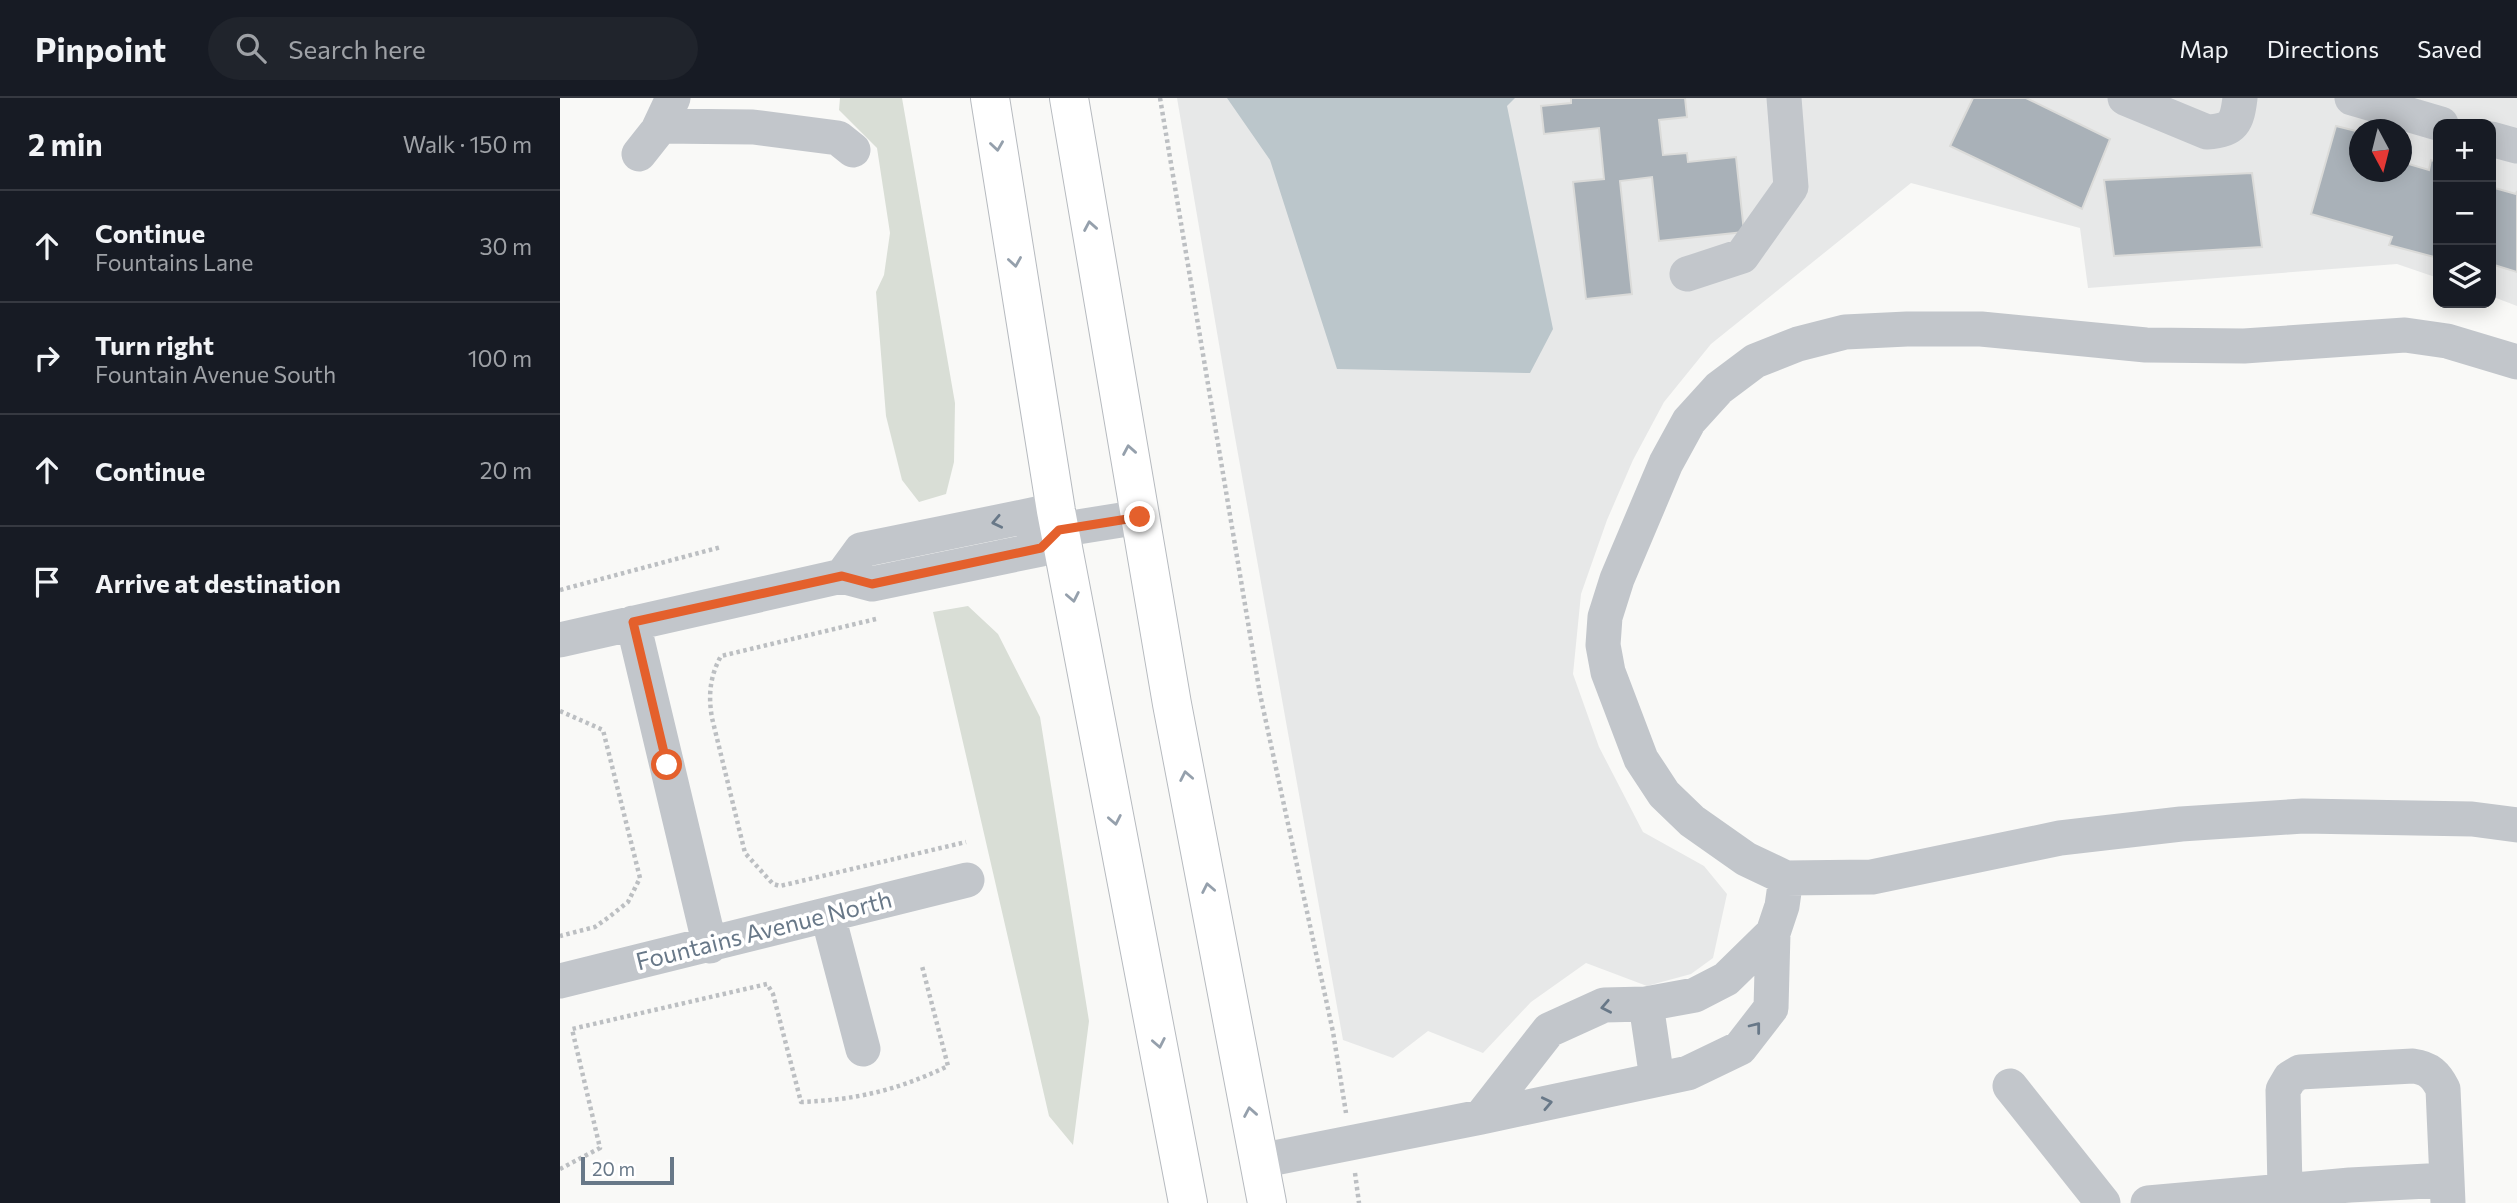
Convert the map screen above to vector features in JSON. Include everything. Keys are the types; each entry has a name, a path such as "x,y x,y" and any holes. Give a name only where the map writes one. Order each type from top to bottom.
{"main road":[{"path":"990,98 1059,530 1188,1203"},
{"path":"1069,98 1172,704 1267,1203"}],"street":[{"path":"1687,274 1742,256 1791,187 1784,98"},
{"path":"2125,98 2207,132 2230,127 2237,117 2240,98"},
{"path":"2352,98 2433,122"},
{"path":"639,154 666,112 838,138 853,150"},
{"path":"2496,140 2517,146"},
{"path":"2517,362 2447,341 2405,335 2244,346 2146,345 1981,329 1944,329 1845,332 1798,344 1755,361 1719,388 1689,421 1672,453 1617,579 1605,617 1603,645 1608,672 1641,759 1664,794 1692,821 1745,859 1786,878 1872,877 2060,838 2194,823 2303,816 2472,819 2517,825"},
{"path":"560,640 633,622 857,580 860,550 1037,514 1059,530 1140,517"},
{"path":"633,622 710,946"},
{"path":"1259,1161 1688,1073 1740,1048 1770,1008 1773,933 1782,906 1786,878"},
{"name":"Fountains Avenue North","path":"560,981 710,946 967,880"},
{"path":"828,915 863,1049"},
{"path":"1481,1117 1549,1030 1604,1005 1646,1004 1695,995 1726,979 1773,933"},
{"path":"1646,1004 1657,1079"},
{"path":"2148,1203 2285,1190 2448,1191 2443,1089 2436,1076 2423,1067 2413,1066 2301,1072 2290,1078 2283,1090 2285,1190"},
{"path":"2010,1086 2102,1203"}],"path":[{"path":"1160,98 1258,680 1334,1032 1359,1203"},
{"path":"560,590 721,547"},
{"path":"857,580 883,617 722,656 714,669 708,697 745,853 773,884 780,886 966,842"},
{"path":"560,711 603,730 640,878 628,902 609,917 595,927 560,936"},
{"path":"560,1169 600,1148 572,1030 767,984 773,994 801,1102 842,1101 910,1084 948,1066 922,966"}],"shaded area":[{"path":"840,98 902,98 955,403 954,462 946,494 919,502 902,480 886,416 876,292 884,275 890,233 877,148 839,110"},
{"path":"1177,98 2517,98 2517,306 2496,298 2496,119 2433,119 2433,276 2397,264 2088,288 2080,228 1911,183 1711,344 1664,402 1633,460 1607,520 1581,594 1573,674 1599,747 1643,832 1704,866 1727,894 1713,958 1691,974 1647,986 1586,963 1531,1002 1483,1053 1428,1031 1393,1058 1343,1040"},
{"path":"1227,98 1515,98 1507,106 1553,329 1530,373 1337,369 1270,160"},
{"path":"968,606 998,634 1040,717 1089,1021 1073,1145 1049,1116 933,612"}],"building":[{"path":"1571,98 1685,98 1687,117 1659,120 1663,155 1687,153 1688,162 1736,157 1744,232 1659,241 1652,177 1620,181 1632,294 1586,299 1573,182 1604,179 1599,128 1544,134 1541,106 1571,103"},
{"path":"1973,98 2026,98 2110,139 2082,209 1950,146"},
{"path":"2336,126 2349,129 2349,182 2412,182 2412,165 2429,170 2433,161 2433,257 2389,245 2392,237 2311,214"},
{"path":"2252,173 2262,247 2114,256 2104,180"},
{"path":"2496,188 2516,194 2517,191 2517,272 2496,266"}],"route":[{"path":"667,765 633,622 842,576 872,584 1041,548 1059,530 1140,517"}]}
